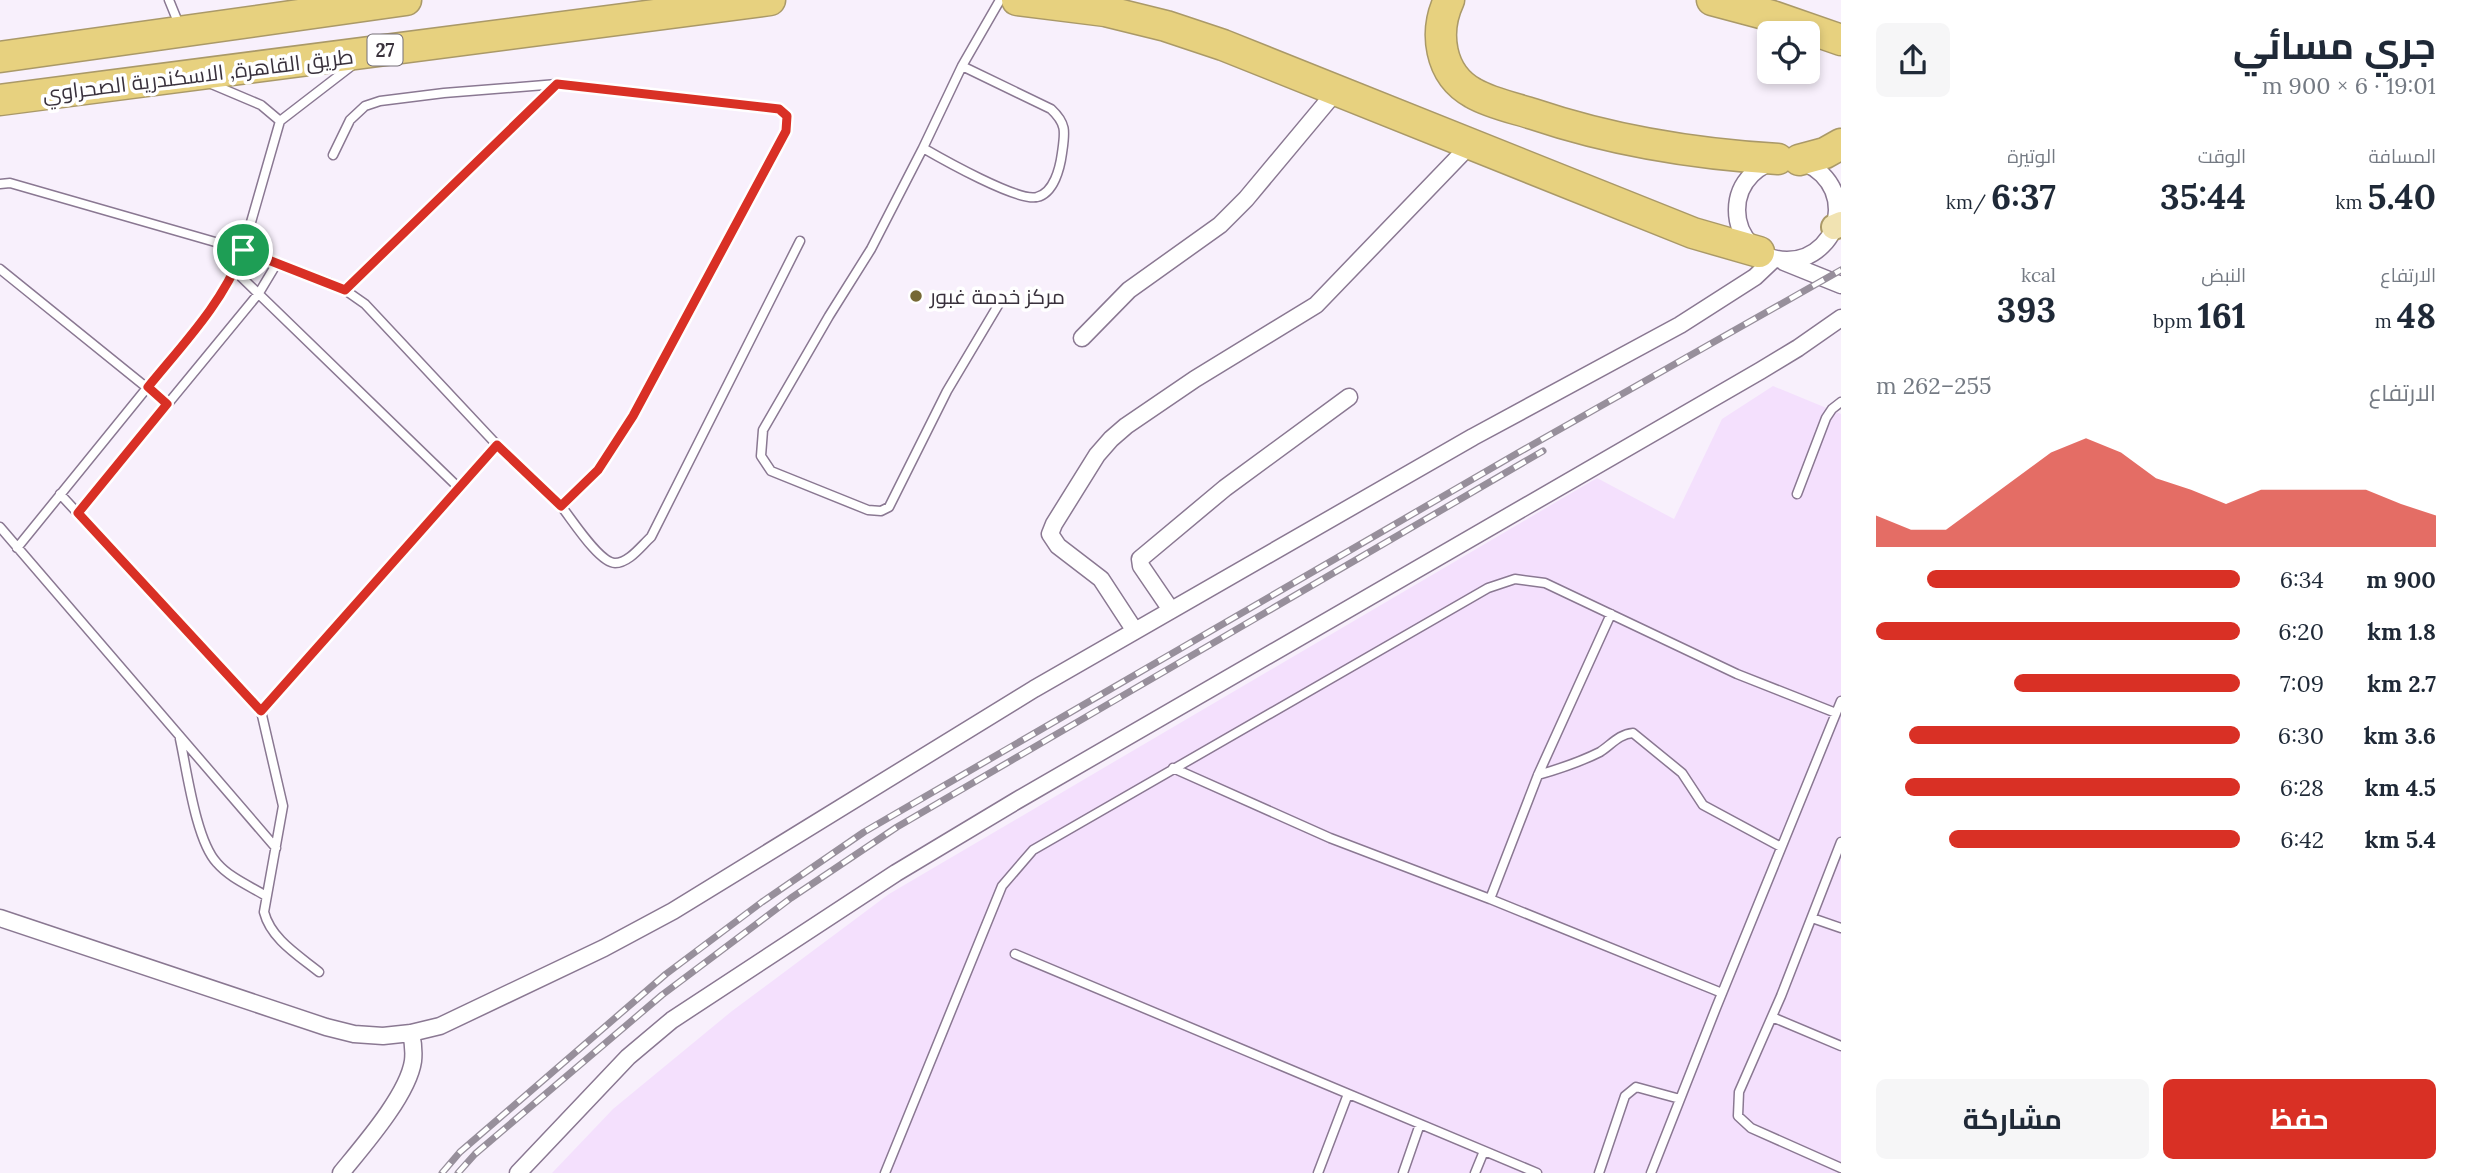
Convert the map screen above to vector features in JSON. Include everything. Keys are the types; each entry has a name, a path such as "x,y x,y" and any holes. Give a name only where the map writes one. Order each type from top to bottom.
{"highway":[{"name":"طريق القاهرة, الاسكندرية الصحراوي","path":"0,57 287,12 406,0"},
{"name":"طريق القاهرة, الاسكندرية الصحراوي","path":"0,100 770,0"},
{"path":"1017,0 1105,11 1166,26 1223,45 1693,233 1771,257"},
{"path":"1450,0 1441,16 1440,46 1451,73 1472,93 1556,122 1636,143 1695,152 1789,160 1825,153 1841,144"},
{"path":"1712,0 1772,16 1841,40"}],"street":[{"path":"1082,338 1129,290 1220,225 1337,90"},
{"path":"1135,631 1101,579 1058,546 1050,534 1097,455 1126,426 1161,402 1317,305 1471,144"},
{"path":"1771,257 1792,260 1805,257 1837,230 1835,194 1827,179 1815,167 1789,160 1762,165 1748,176 1740,191 1736,208 1738,225 1747,241 1771,257 1841,285"},
{"path":"0,918 326,1027 373,1035 411,1033 440,1026 593,953 673,911 1034,688 1473,437 1680,325 1755,277 1771,257"},
{"path":"517,1173 628,1057 672,1020 896,873 1760,371 1841,318"},
{"path":"1171,610 1141,566 1140,559 1225,488 1349,397"},
{"path":"341,1173 391,1107 408,1079 413,1062 411,1033"}],"lane":[{"path":"169,0 181,30"},
{"path":"1000,0 962,66 871,249 763,430 761,456 771,471 868,510 880,511 889,507 947,391 1003,297"},
{"path":"17,548 215,304 235,271 243,250 280,121 370,52"},
{"path":"923,148 1018,197 1037,197 1049,190 1060,165 1065,132 1062,119 1052,109 962,66"},
{"path":"190,75 261,105 280,121"},
{"path":"345,290 557,84"},
{"path":"333,155 350,120 365,106 380,101 557,84 779,109 787,116 786,131 633,416 598,470 561,506"},
{"path":"0,184 10,183 243,250 345,290 365,304 497,445 561,506 603,559 614,563 628,559 651,537 660,523 800,241"},
{"path":"78,513 259,293 277,263"},
{"path":"0,269 167,404"},
{"path":"235,271 459,488"},
{"path":"1797,494 1826,418 1841,402"},
{"path":"261,711 497,445"},
{"path":"60,494 261,711 283,806 264,912 267,925 278,938 319,972"},
{"path":"0,527 276,848"},
{"path":"886,1173 1002,887 1033,850 1488,588 1515,579 1545,583 1737,674 1836,712"},
{"path":"1490,899 1538,775 1611,614"},
{"path":"1651,1173 1841,701"},
{"path":"1538,775 1567,767 1601,751 1625,733 1633,733 1682,773 1703,805 1782,847"},
{"path":"179,736 204,843 214,861 225,871 266,896"},
{"path":"1173,768 1329,838 1490,899 1722,993"},
{"path":"1841,842 1772,1017 1739,1092 1738,1116 1751,1128 1841,1168"},
{"path":"1812,918 1841,928"},
{"path":"1015,954 1537,1173"},
{"path":"1772,1017 1841,1045"},
{"path":"1600,1173 1625,1096 1630,1090 1636,1087 1680,1099"},
{"path":"1318,1173 1348,1094"},
{"path":"1403,1173 1420,1124"},
{"path":"1475,1173 1484,1151"}],"shaded area":[{"path":"1773,386 1841,414 1841,1173 552,1173 613,1109 732,1011 889,894 1597,478 1674,519 1722,419"}],"railway":[{"path":"442,1173 460,1152 666,974 762,902 864,832 1516,454 1841,270"},
{"path":"458,1173 475,1154 662,995 791,898 897,827 1543,451"}],"place":[{"name":"مركز خدمة غبور","path":"916,296"}],"route":[{"path":"557,84 779,109 787,116 786,131 719,251 633,416 598,470 561,506 497,445 261,711 78,513 167,404 148,387 215,304 235,271 243,250 345,290 557,84"}]}
